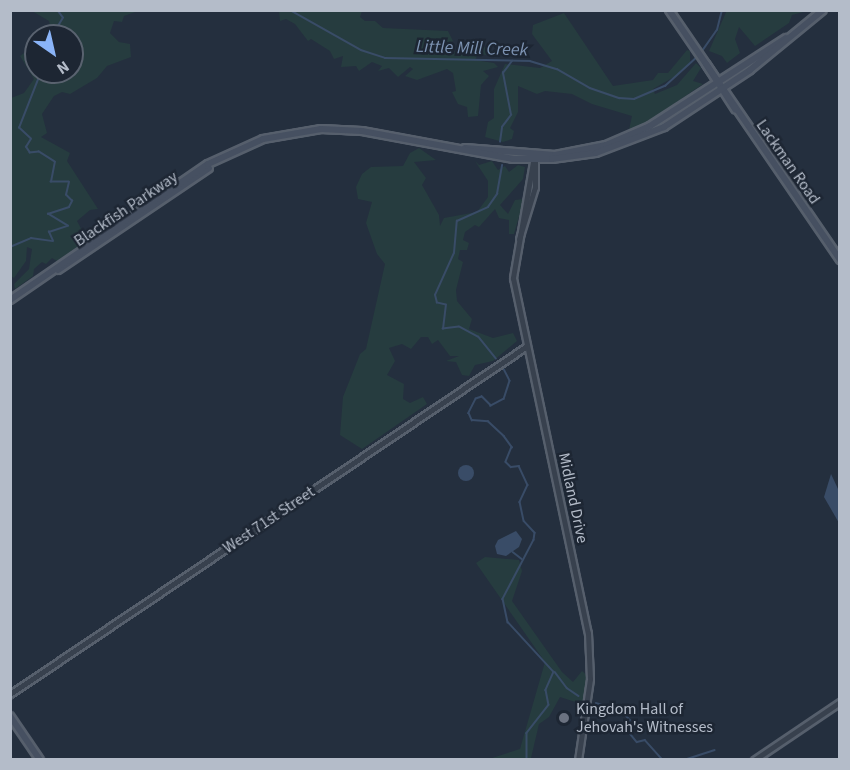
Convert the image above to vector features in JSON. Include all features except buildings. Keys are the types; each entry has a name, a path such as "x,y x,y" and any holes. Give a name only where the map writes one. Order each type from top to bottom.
{"main road":[{"name":"Lackman Road","path":"669,10 840,260"},
{"path":"722,88 823,10"},
{"path":"718,81 789,36"},
{"name":"Blackfish Parkway","path":"535,157 577,152 621,140 650,126 718,81"},
{"name":"Blackfish Parkway","path":"10,300 219,159 263,139 321,129 362,130 461,148 535,157 581,156 626,144 664,127 722,88"},
{"path":"10,716 40,759"}],"street":[{"name":"Midland Drive","path":"535,157 530,190 516,244 513,278 590,647 588,697 578,759"},
{"name":"West 71st Street","path":"10,693 527,346"},
{"path":"754,759 840,702"}],"green space":[{"path":"727,10 807,11 792,15 789,23 755,46 739,27 735,39 740,53 727,63 722,56 709,51"},
{"path":"32,11 138,11 124,16 122,22 114,21 110,33 119,42 130,44 131,57 107,66 97,78 70,94 62,92 54,96 42,114 47,133 41,137 70,153 67,161 98,209 90,210 77,221 84,234 80,245 57,261 52,258 46,264 42,262 34,269 33,276 15,289 14,284 29,269 32,249 27,247 26,261 14,278 11,276 11,98 24,93 30,84 84,84 84,24 50,24 49,21"},
{"path":"279,11 362,11 360,17 365,21 375,21 383,28 448,31 453,41 443,49 446,53 486,47 496,56 478,54 475,60 494,63 498,67 483,71 489,76 481,85 478,116 468,117 467,107 458,104 452,92 456,91 453,73 447,69 417,80 405,76 413,69 410,67 398,77 389,68 378,71 382,66 372,62 359,71 356,66 341,67 343,56 334,59 330,51 311,39 308,41 295,24 286,19 280,21"},
{"path":"564,13 613,86 653,80 658,73 668,73 687,50 690,51 690,62 679,74 653,89 655,94 677,85 696,63 701,68 693,81 703,84 646,123 629,130 632,116 592,104 572,94 545,91 537,94 518,86 518,112 510,128 514,131 512,139 503,142 485,137 488,122 494,118 494,89 505,64 540,68 552,61 532,34 533,25"},
{"path":"419,148 436,160 414,162 426,178 422,185 439,215 440,226 444,218 477,212 488,197 488,181 475,161 479,165 492,161 498,170 505,166 509,172 518,165 525,167 523,179 500,205 508,214 515,200 524,199 514,234 509,234 509,220 499,218 495,209 479,227 475,225 465,232 463,240 469,243 467,250 460,250 458,259 463,262 456,290 457,301 472,319 469,329 493,338 513,333 517,341 493,361 475,365 469,376 462,375 456,362 446,361 459,356 450,356 438,340 432,344 428,337 421,337 411,349 402,344 389,348 395,361 387,375 404,384 403,399 410,403 423,397 427,404 362,449 340,435 343,397 360,354 366,349 385,264 377,254 366,223 372,202 358,199 356,187 362,174 371,167 403,166 410,153"},
{"path":"485,557 519,560 522,571 512,601 562,672 573,682 582,671 588,676 585,705 560,697 549,717 539,724 531,758 535,759 489,759 520,749 545,662 476,563"}],"water":[{"path":"466,465 472,467 474,473 472,479 466,481 460,479 458,473 460,467"},
{"path":"831,474 839,491 839,523 824,497"},
{"path":"516,531 522,539 519,547 506,556 497,554 495,546 498,540"}],"waterway":[{"path":"57,10 63,18 59,24"},
{"name":"Little Mill Creek","path":"290,10 361,50 385,58 530,61 557,69 590,88 619,98 634,99 665,86 697,57"},
{"name":"Little Mill Creek","path":"700,54 717,30 722,10"},
{"path":"500,142 502,127 511,115 503,73 512,61"},
{"path":"10,247 31,238 53,241 49,232 68,226 48,214 69,207 72,201 66,195 69,182 51,182 55,162 39,152 30,153 26,147 31,139 19,128 36,84"},
{"path":"496,359 478,337 459,327 443,329 446,305 437,303 435,295 454,253 457,221 488,207 497,194 502,165"},
{"path":"504,369 510,381 504,399 491,406 482,397 476,399 469,413 472,420 488,421 504,436 512,447 506,462 511,467 519,466 528,485 520,502 524,521 535,533 534,540 503,599 508,622 554,672 546,690 549,705 527,733 527,760"},
{"path":"513,552 522,559"},
{"path":"555,672 567,688 579,696"},
{"path":"596,703 622,711 630,720 628,731 637,742 645,740 663,760"},
{"path":"684,760 714,750"}],"place":[{"name":"Kingdom Hall of Jehovah's Witnesses","path":"564,718"}]}
